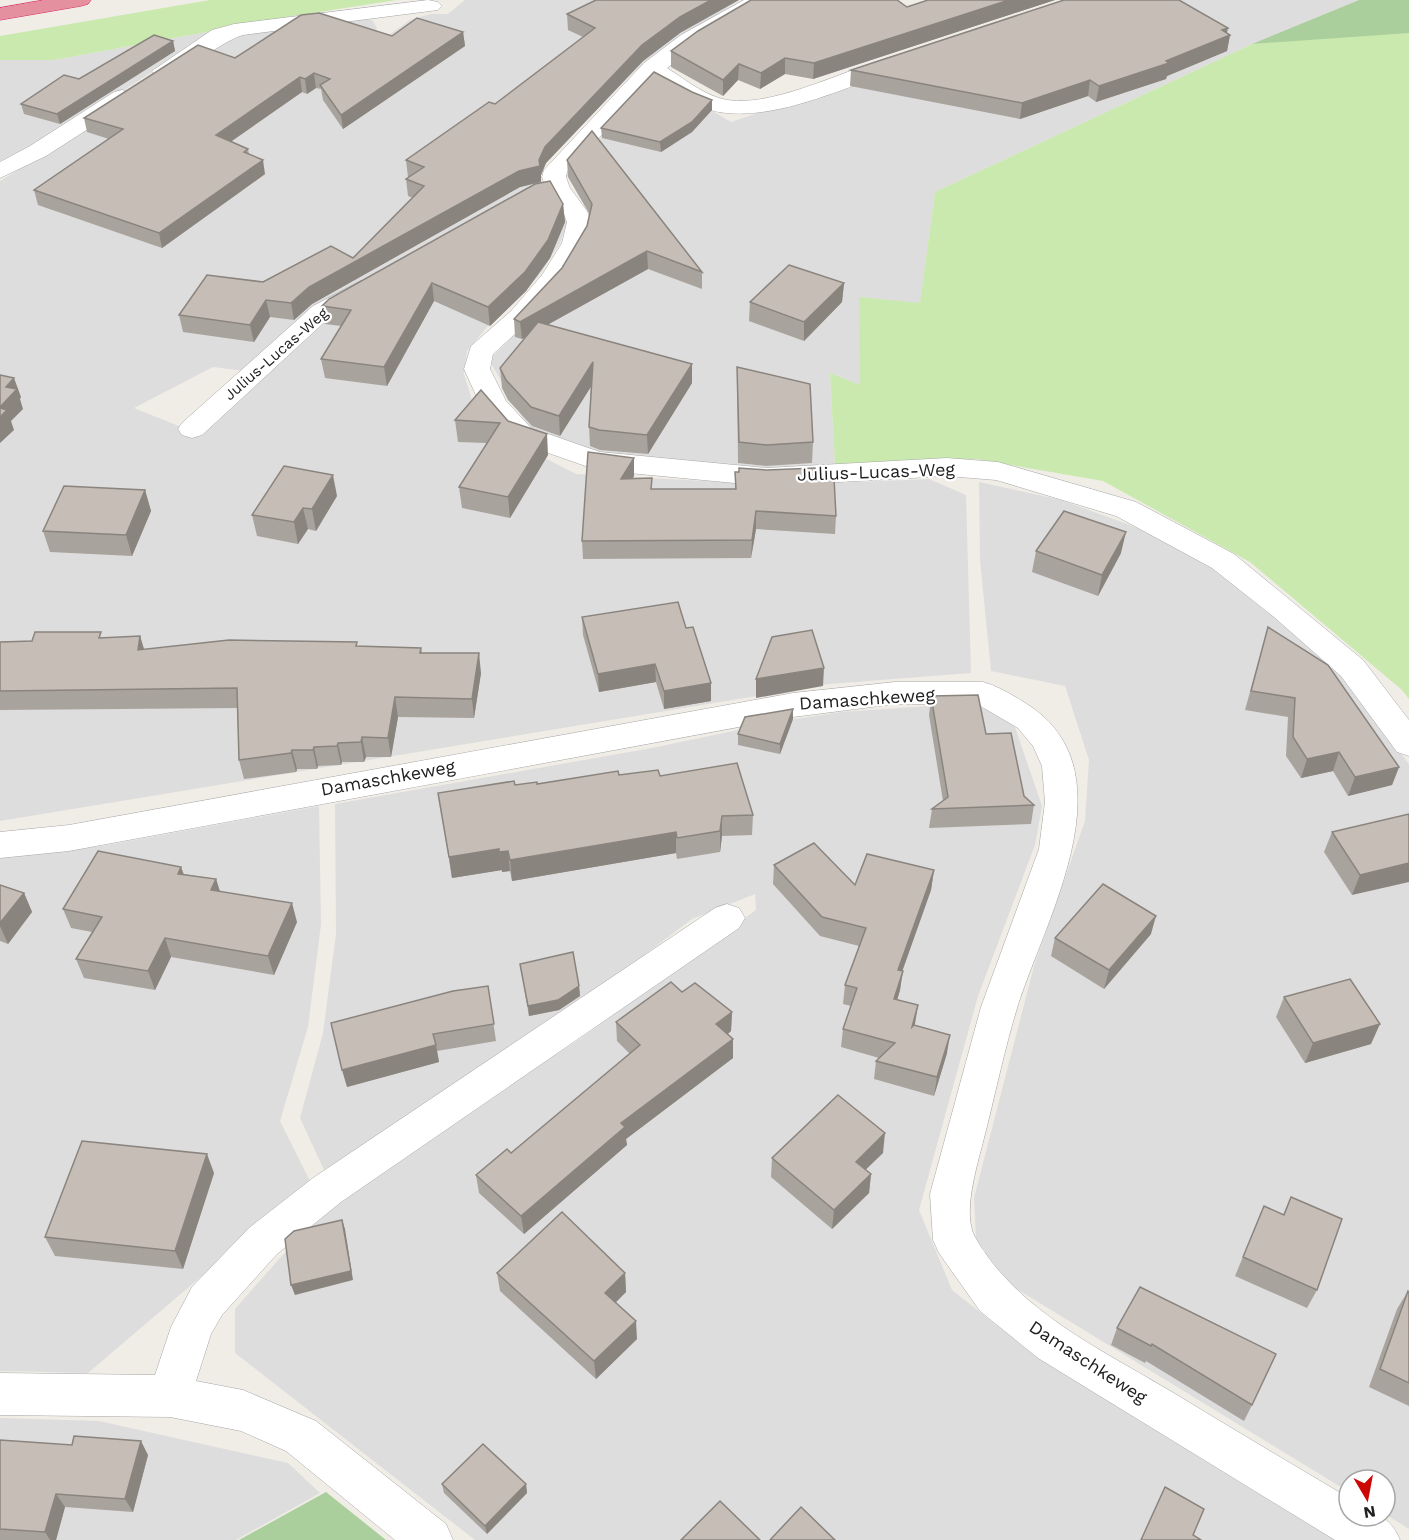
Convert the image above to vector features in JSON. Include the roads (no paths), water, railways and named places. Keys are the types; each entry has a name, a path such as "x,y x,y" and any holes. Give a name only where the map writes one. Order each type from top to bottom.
{"highway":[{"path":"0,14 81,0"}],"street":[{"path":"530,194 558,189 554,177 556,170 652,68 689,40 759,0"},
{"path":"0,171 38,151 220,35 242,28 431,6"},
{"path":"652,68 716,105 736,109 762,106 917,55"},
{"name":"Julius-Lucas-Weg","path":"558,189 575,211 579,222 574,243 552,279 520,316 480,352 477,369 494,404 521,434 597,461 766,477 947,467 998,471 1126,509 1223,561 1285,610 1352,668 1409,744"},
{"name":"Julius-Lucas-Weg","path":"192,429 322,311 384,276"},
{"name":"Damaschkeweg","path":"0,845 69,838 793,705 895,693 983,693 1029,720 1047,740 1058,766 1062,802 1056,849 999,1007 950,1194 953,1240 995,1297 1053,1344 1377,1540"},
{"path":"170,1396 192,1327 207,1301 263,1241 327,1190 727,918"},
{"path":"0,1394 170,1396 243,1411 301,1436 430,1540"}]}
